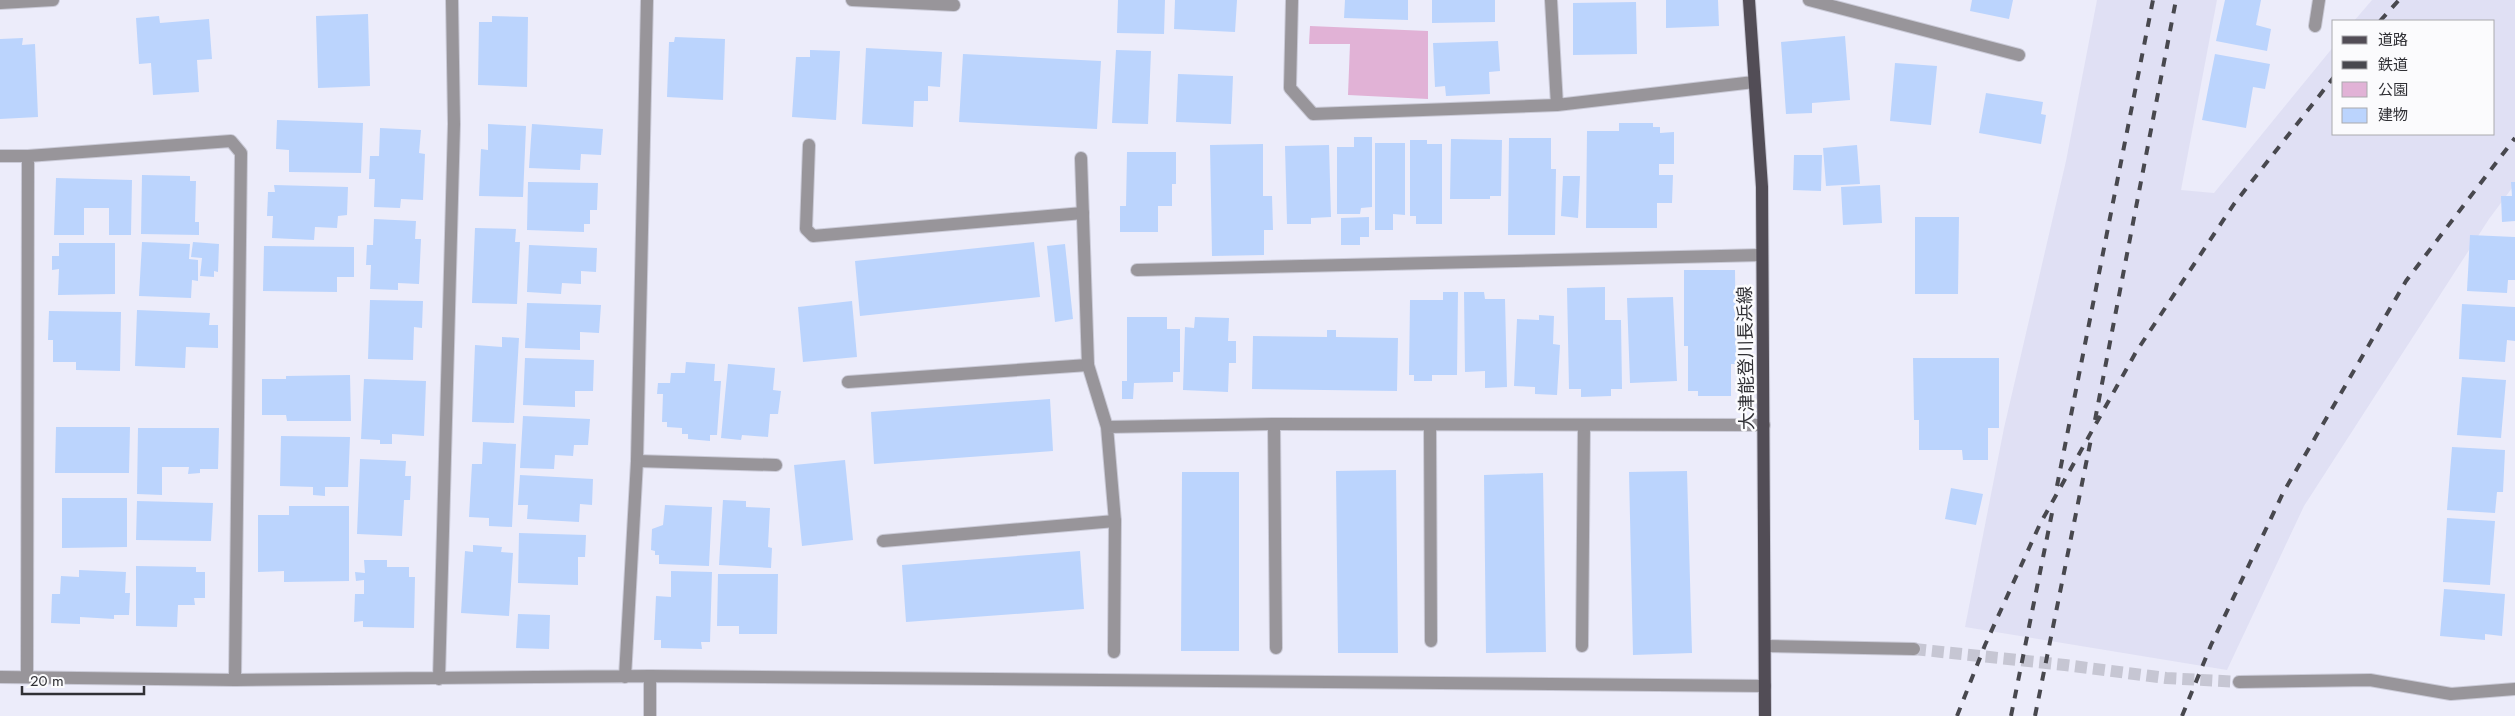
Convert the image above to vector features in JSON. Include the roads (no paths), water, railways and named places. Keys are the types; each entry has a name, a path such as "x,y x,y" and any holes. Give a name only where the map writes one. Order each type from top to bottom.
{"main road":[{"name":"大津能登川長浜線","path":"1749,0 1762,187 1765,712"}],"street":[{"path":"0,3 52,0"},
{"path":"439,679 454,124 452,0"},
{"path":"625,678 637,461 647,0"},
{"path":"852,0 954,5"},
{"path":"1292,0 1290,88 1313,114 1557,105 1754,82"},
{"path":"1551,0 1557,105"},
{"path":"1809,0 2019,55"},
{"path":"2315,26 2319,0"},
{"path":"0,156 28,156 231,141 241,153 235,680"},
{"path":"808,145 806,230 813,236 1083,213"},
{"path":"27,677 28,156"},
{"path":"1081,158 1088,365 1107,427 1115,521 1114,652"},
{"path":"1137,270 1762,255"},
{"path":"848,382 1088,365"},
{"path":"1107,427 1274,424 1430,426 1764,425"},
{"path":"1274,424 1276,648"},
{"path":"1430,426 1431,640"},
{"path":"1582,646 1584,426"},
{"path":"637,461 776,465"},
{"path":"883,541 1115,521"},
{"path":"1765,646 1914,649"},
{"path":"0,676 235,680 625,678 650,676 1765,686"},
{"path":"650,676 650,716"},
{"path":"2239,682 2370,680 2451,694 2515,689"}],"tunnel":[{"path":"1914,649 2166,678 2239,682"}],"railway":[{"path":"2057,486 2153,0"},
{"path":"2095,420 2176,0"},
{"path":"2381,20 2399,0"},
{"path":"1957,716 1985,645 2040,524 2136,352 2234,204 2332,80"},
{"path":"2182,716 2211,645 2283,493 2406,281 2515,138"},
{"path":"2035,716 2091,439"},
{"path":"2011,716 2053,508"}]}
